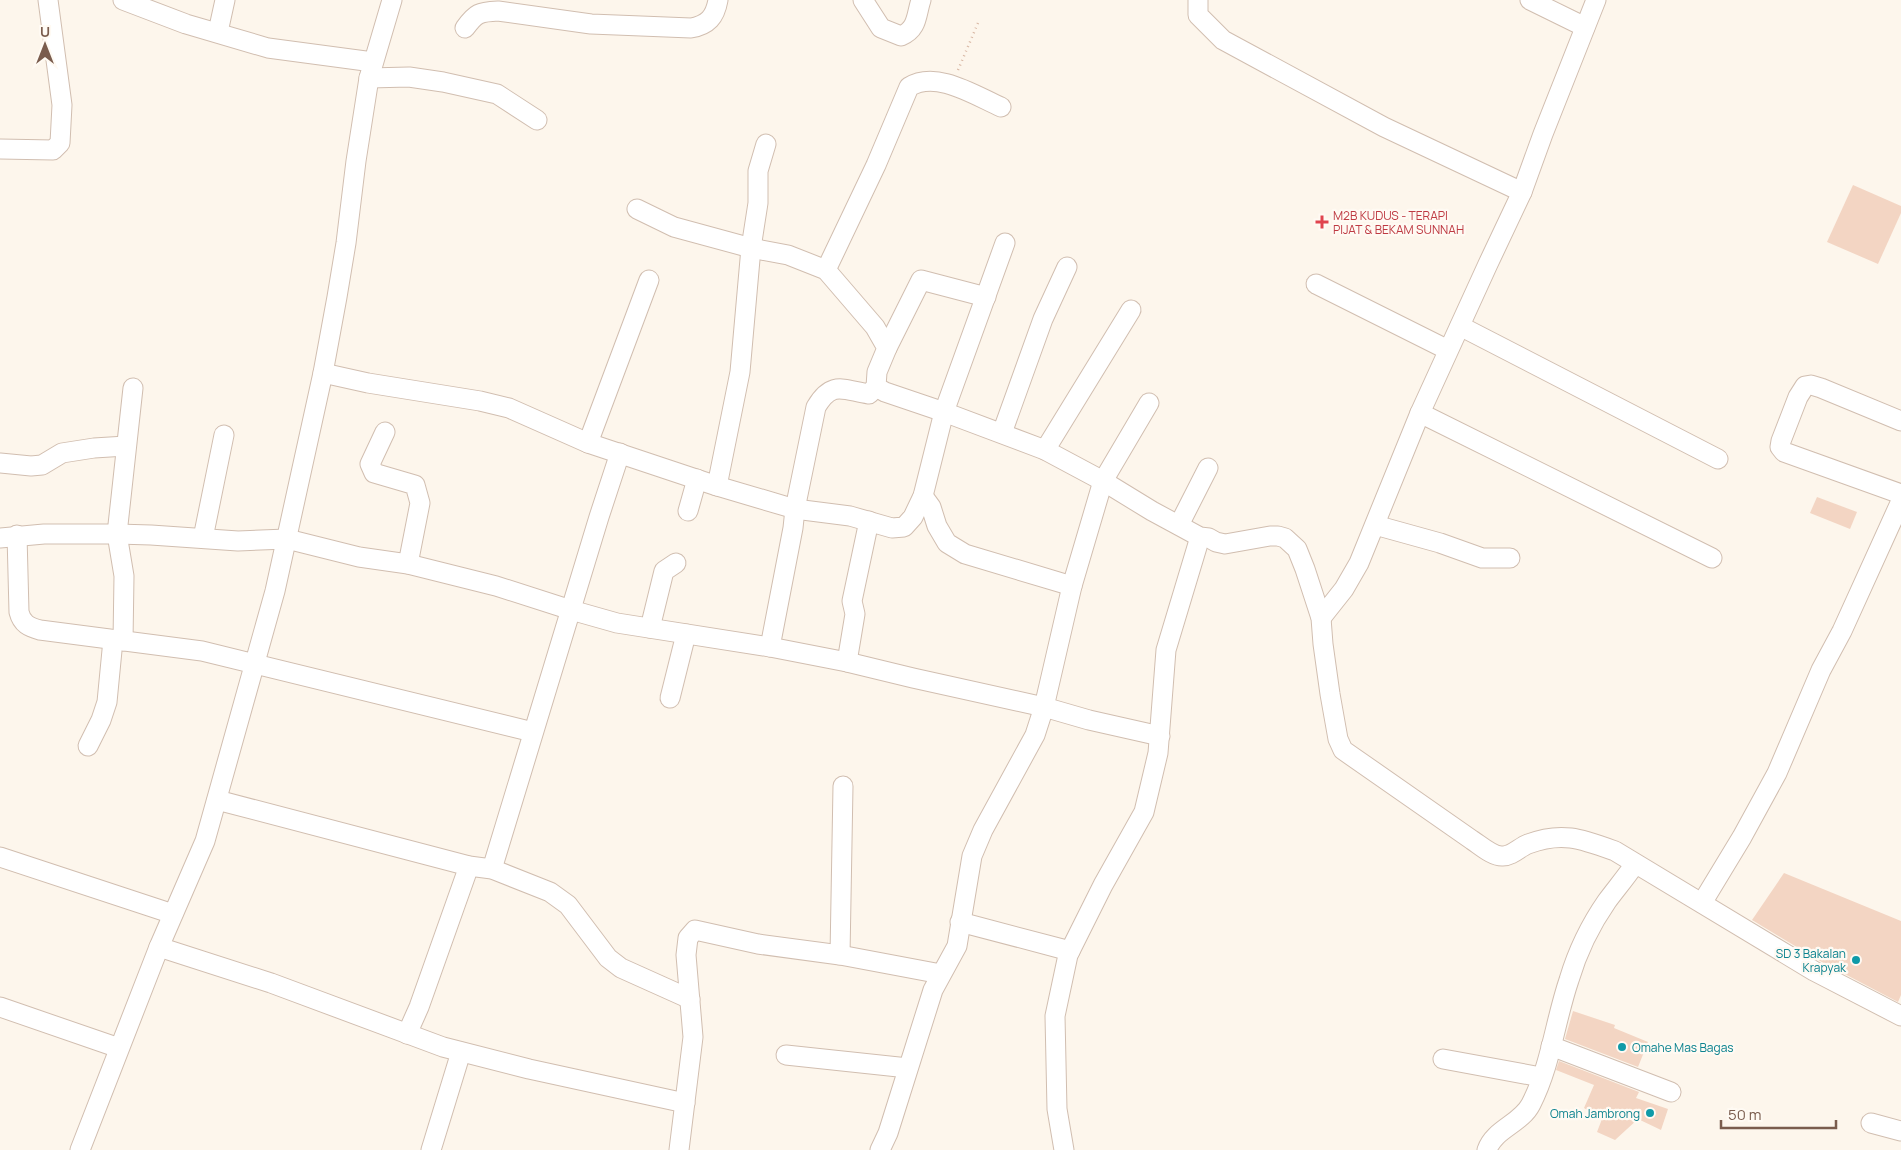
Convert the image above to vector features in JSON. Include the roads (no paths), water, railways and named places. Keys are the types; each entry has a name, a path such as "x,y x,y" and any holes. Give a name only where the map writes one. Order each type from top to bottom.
{"street":[{"path":"0,149 53,150 60,143 62,105 47,0"},
{"path":"123,0 186,24 268,48 497,94 537,120"},
{"path":"218,32 224,0"},
{"path":"84,1149 119,1048 159,947 205,841 275,591 323,373 346,243 356,161 371,70 392,0"},
{"path":"465,28 474,15 498,11 591,24 691,28 709,22 714,14 718,0"},
{"path":"863,0 881,28 901,36 908,33 914,27 921,0"},
{"path":"1198,0 1198,15 1223,40 1384,128 1522,192"},
{"path":"1530,0 1585,27"},
{"path":"1321,618 1353,575 1420,413 1522,192 1542,134 1596,0"},
{"path":"826,270 910,88 917,82 943,82 1001,107"},
{"path":"717,486 740,372 750,248 758,203 758,170 766,144"},
{"path":"638,209 671,233 788,255 826,270 875,327 886,348"},
{"path":"323,373 368,383 494,405 536,419 588,443 717,486 795,509 850,516 892,528 904,527 913,517 923,496 944,412 1006,243"},
{"path":"1002,434 1043,319 1067,267"},
{"path":"588,443 649,280"},
{"path":"770,647 816,407 824,394 835,388 869,394 876,387 877,372 886,348 921,280 986,297"},
{"path":"1316,284 1448,350"},
{"path":"1045,450 1131,310"},
{"path":"1460,326 1718,459"},
{"path":"1901,421 1811,385 1805,386 1798,397 1780,447 1784,452 1901,494"},
{"path":"876,387 885,392 1045,450 1200,537 1225,544 1270,536 1285,538 1297,549 1321,618 1330,694 1338,739 1343,750 1493,853 1503,856 1543,839 1566,837 1580,838 1615,851 1814,971 1901,1016"},
{"path":"88,746 102,720 118,641 124,576 117,534 133,388"},
{"path":"880,1150 888,1133 933,990 957,946 972,856 983,830 1035,735 1044,707 1072,586 1103,481 1149,403"},
{"path":"1420,413 1712,558"},
{"path":"385,432 370,464 371,469 374,473 415,485 420,503 408,564"},
{"path":"202,538 224,435"},
{"path":"0,463 31,466 42,464 62,453 126,446"},
{"path":"492,869 570,610 620,453"},
{"path":"1179,525 1208,468"},
{"path":"688,511 697,479"},
{"path":"923,496 931,507 941,534 947,543 954,548 966,554 1072,586"},
{"path":"1702,903 1742,837 1777,773 1821,670 1842,631 1901,501"},
{"path":"847,662 855,614 852,601 870,521"},
{"path":"1375,525 1440,543 1482,558 1510,558"},
{"path":"533,732 202,651 40,630 24,624 20,612 9,536 117,534 238,541 287,539 359,556 408,564 496,586 617,623 770,647 847,662 1044,707 1089,720 1160,736"},
{"path":"1064,1150 1057,1109 1055,1016 1070,951 1103,885 1144,812 1158,753 1166,650 1200,537"},
{"path":"650,628 664,570 676,563"},
{"path":"670,698 686,634"},
{"path":"840,955 843,786"},
{"path":"217,800 469,866 492,869 550,892 568,904 608,958 621,968 690,999"},
{"path":"0,857 173,914"},
{"path":"1487,1150 1492,1139 1526,1112 1531,1103 1541,1078 1563,997 1575,963 1607,902 1635,864"},
{"path":"407,1034 419,1007 469,866"},
{"path":"960,922 1070,951"},
{"path":"679,1150 693,1037 686,955 688,938 695,930 758,944 840,955 941,974"},
{"path":"159,947 322,1001 407,1034 461,1052 685,1103"},
{"path":"0,1006 119,1048"},
{"path":"1551,1046 1671,1092"},
{"path":"431,1150 461,1052"},
{"path":"786,1055 908,1068"},
{"path":"1443,1059 1541,1078"},
{"path":"1871,1123 1901,1131"}],"place":[{"name":"M2B KUDUS - TERAPI PIJAT & BEKAM SUNNAH","path":"1322,222"},
{"name":"SD 3 Bakalan Krapyak","path":"1856,960"},
{"name":"Omahe Mas Bagas","path":"1622,1047"},
{"name":"Omah Jambrong","path":"1650,1113"}]}
